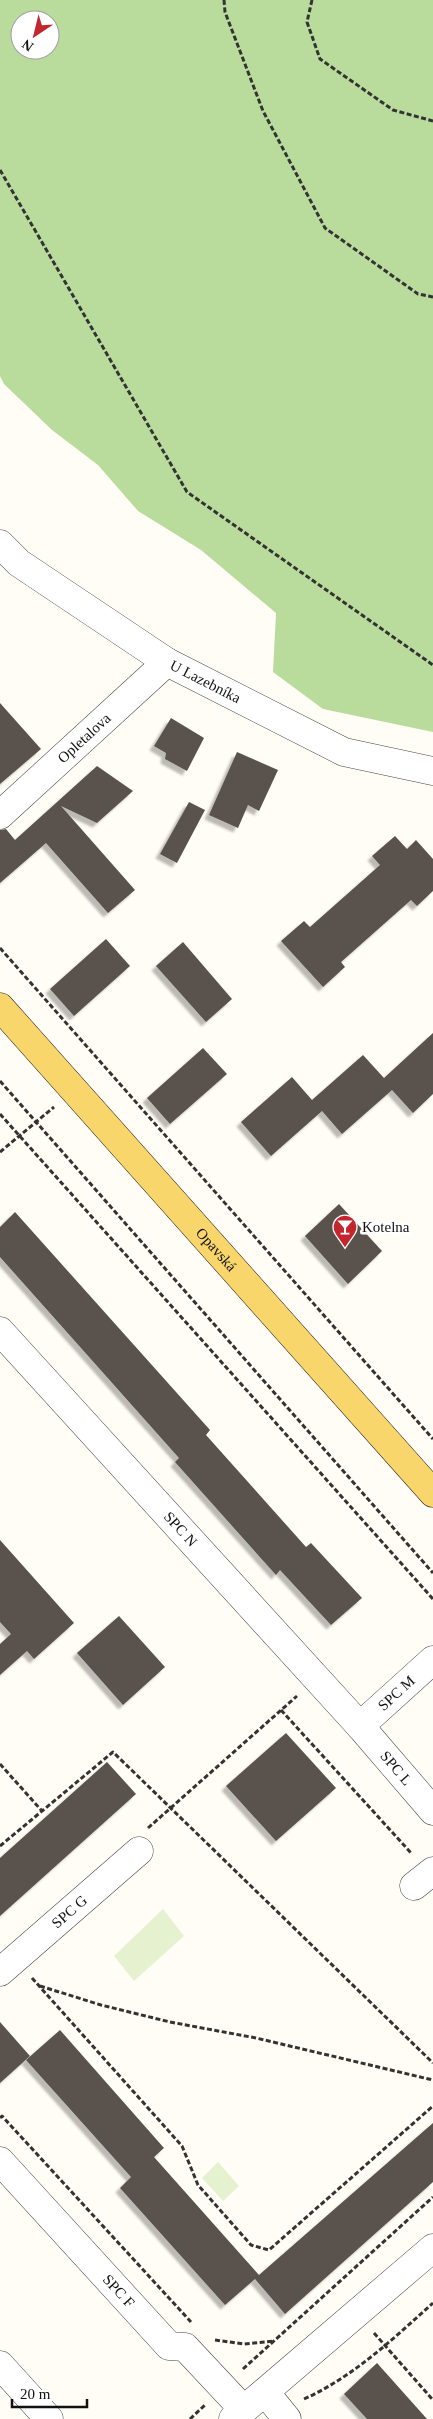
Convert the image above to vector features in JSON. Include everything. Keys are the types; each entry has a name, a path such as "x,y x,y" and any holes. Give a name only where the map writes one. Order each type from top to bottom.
{"main road":[{"name":"Opavská","path":"0,1007 433,1493"}],"street":[{"name":"U Lazebníka","path":"0,544 19,563 168,662 344,752 433,771"},
{"name":"Opletalova","path":"0,815 168,662"},
{"name":"SPC N","path":"0,1331 360,1726"},
{"name":"SPC M","path":"360,1726 433,1660"},
{"name":"SPC L","path":"360,1726 433,1811"},
{"name":"SPC G","path":"8,1966 140,1851"},
{"name":"SPC F","path":"0,2161 169,2346 185,2347 224,2388 238,2414 433,2248"},
{"path":"0,2365 49,2419"},
{"path":"265,2392 294,2410"}],"path":[{"path":"224,0 225,12 263,111 325,228 418,294 433,297"},
{"path":"312,0 307,22 320,59 393,110 433,121"},
{"path":"0,170 187,492 433,665"},
{"path":"0,948 433,1439"},
{"path":"0,1082 38,1122 433,1573"},
{"path":"0,1152 38,1122 73,1090"},
{"path":"0,1114 433,1599"},
{"path":"171,1809 316,1679"},
{"path":"281,1710 426,1877"},
{"path":"0,1846 114,1752 433,2063"},
{"path":"0,1764 42,1811"},
{"path":"8,1966 38,1985 101,2005 170,2022 256,2038 433,2080"},
{"path":"38,1985 182,2146 198,2185 251,2245 269,2250 433,2106"},
{"path":"0,2118 2,2116 194,2324"},
{"path":"190,2419 433,2197"},
{"path":"294,2410 350,2373 385,2346 433,2303"},
{"path":"356,2313 433,2400"},
{"path":"213,2345 207,2338 244,2344 274,2341"}],"green space":[{"path":"0,0 433,0 433,732 323,709 273,672 276,613 201,550 138,511 98,465 52,430 4,384 0,376"},
{"path":"163,1909 184,1936 134,1981 114,1956"},
{"path":"218,2162 239,2186 223,2201 202,2178"}],"building":[{"path":"0,703 41,749 0,784"},
{"path":"171,718 204,738 187,771 165,759 166,753 154,746"},
{"path":"237,752 278,770 259,811 248,805 238,828 209,815"},
{"path":"97,766 133,791 97,823 61,806 135,890 108,913 46,843 0,883 0,830 6,829 15,840"},
{"path":"189,802 205,810 177,863 160,854"},
{"path":"395,836 407,849 416,840 433,859 433,891 417,906 411,900 341,962 345,967 323,987 281,941 304,921 310,927 380,865 372,856"},
{"path":"106,939 130,966 74,1016 50,989"},
{"path":"183,942 232,999 206,1022 156,966"},
{"path":"433,1033 433,1094 413,1113 392,1090 342,1134 322,1111 271,1156 241,1122 292,1077 312,1100 363,1055 384,1078"},
{"path":"203,1048 227,1074 170,1124 147,1098"},
{"path":"339,1204 382,1251 348,1284 305,1236"},
{"path":"15,1212 210,1430 206,1435 306,1547 311,1543 362,1598 331,1625 280,1570 276,1575 175,1462 179,1458 0,1257 0,1227"},
{"path":"0,1540 74,1623 34,1659 27,1651 0,1675 0,1644 11,1634 0,1622"},
{"path":"119,1616 165,1667 123,1705 77,1653"},
{"path":"286,1733 336,1788 276,1841 226,1786"},
{"path":"107,1762 136,1794 0,1916 0,1858"},
{"path":"0,2022 30,2056 0,2083"},
{"path":"60,2030 164,2148 154,2157 259,2275 433,2123 433,2182 285,2314 255,2279 225,2305 120,2188 131,2177 26,2060"},
{"path":"377,2363 427,2419 367,2419 344,2394"}],"place":[{"name":"Kotelna","path":"345,1248"}]}
